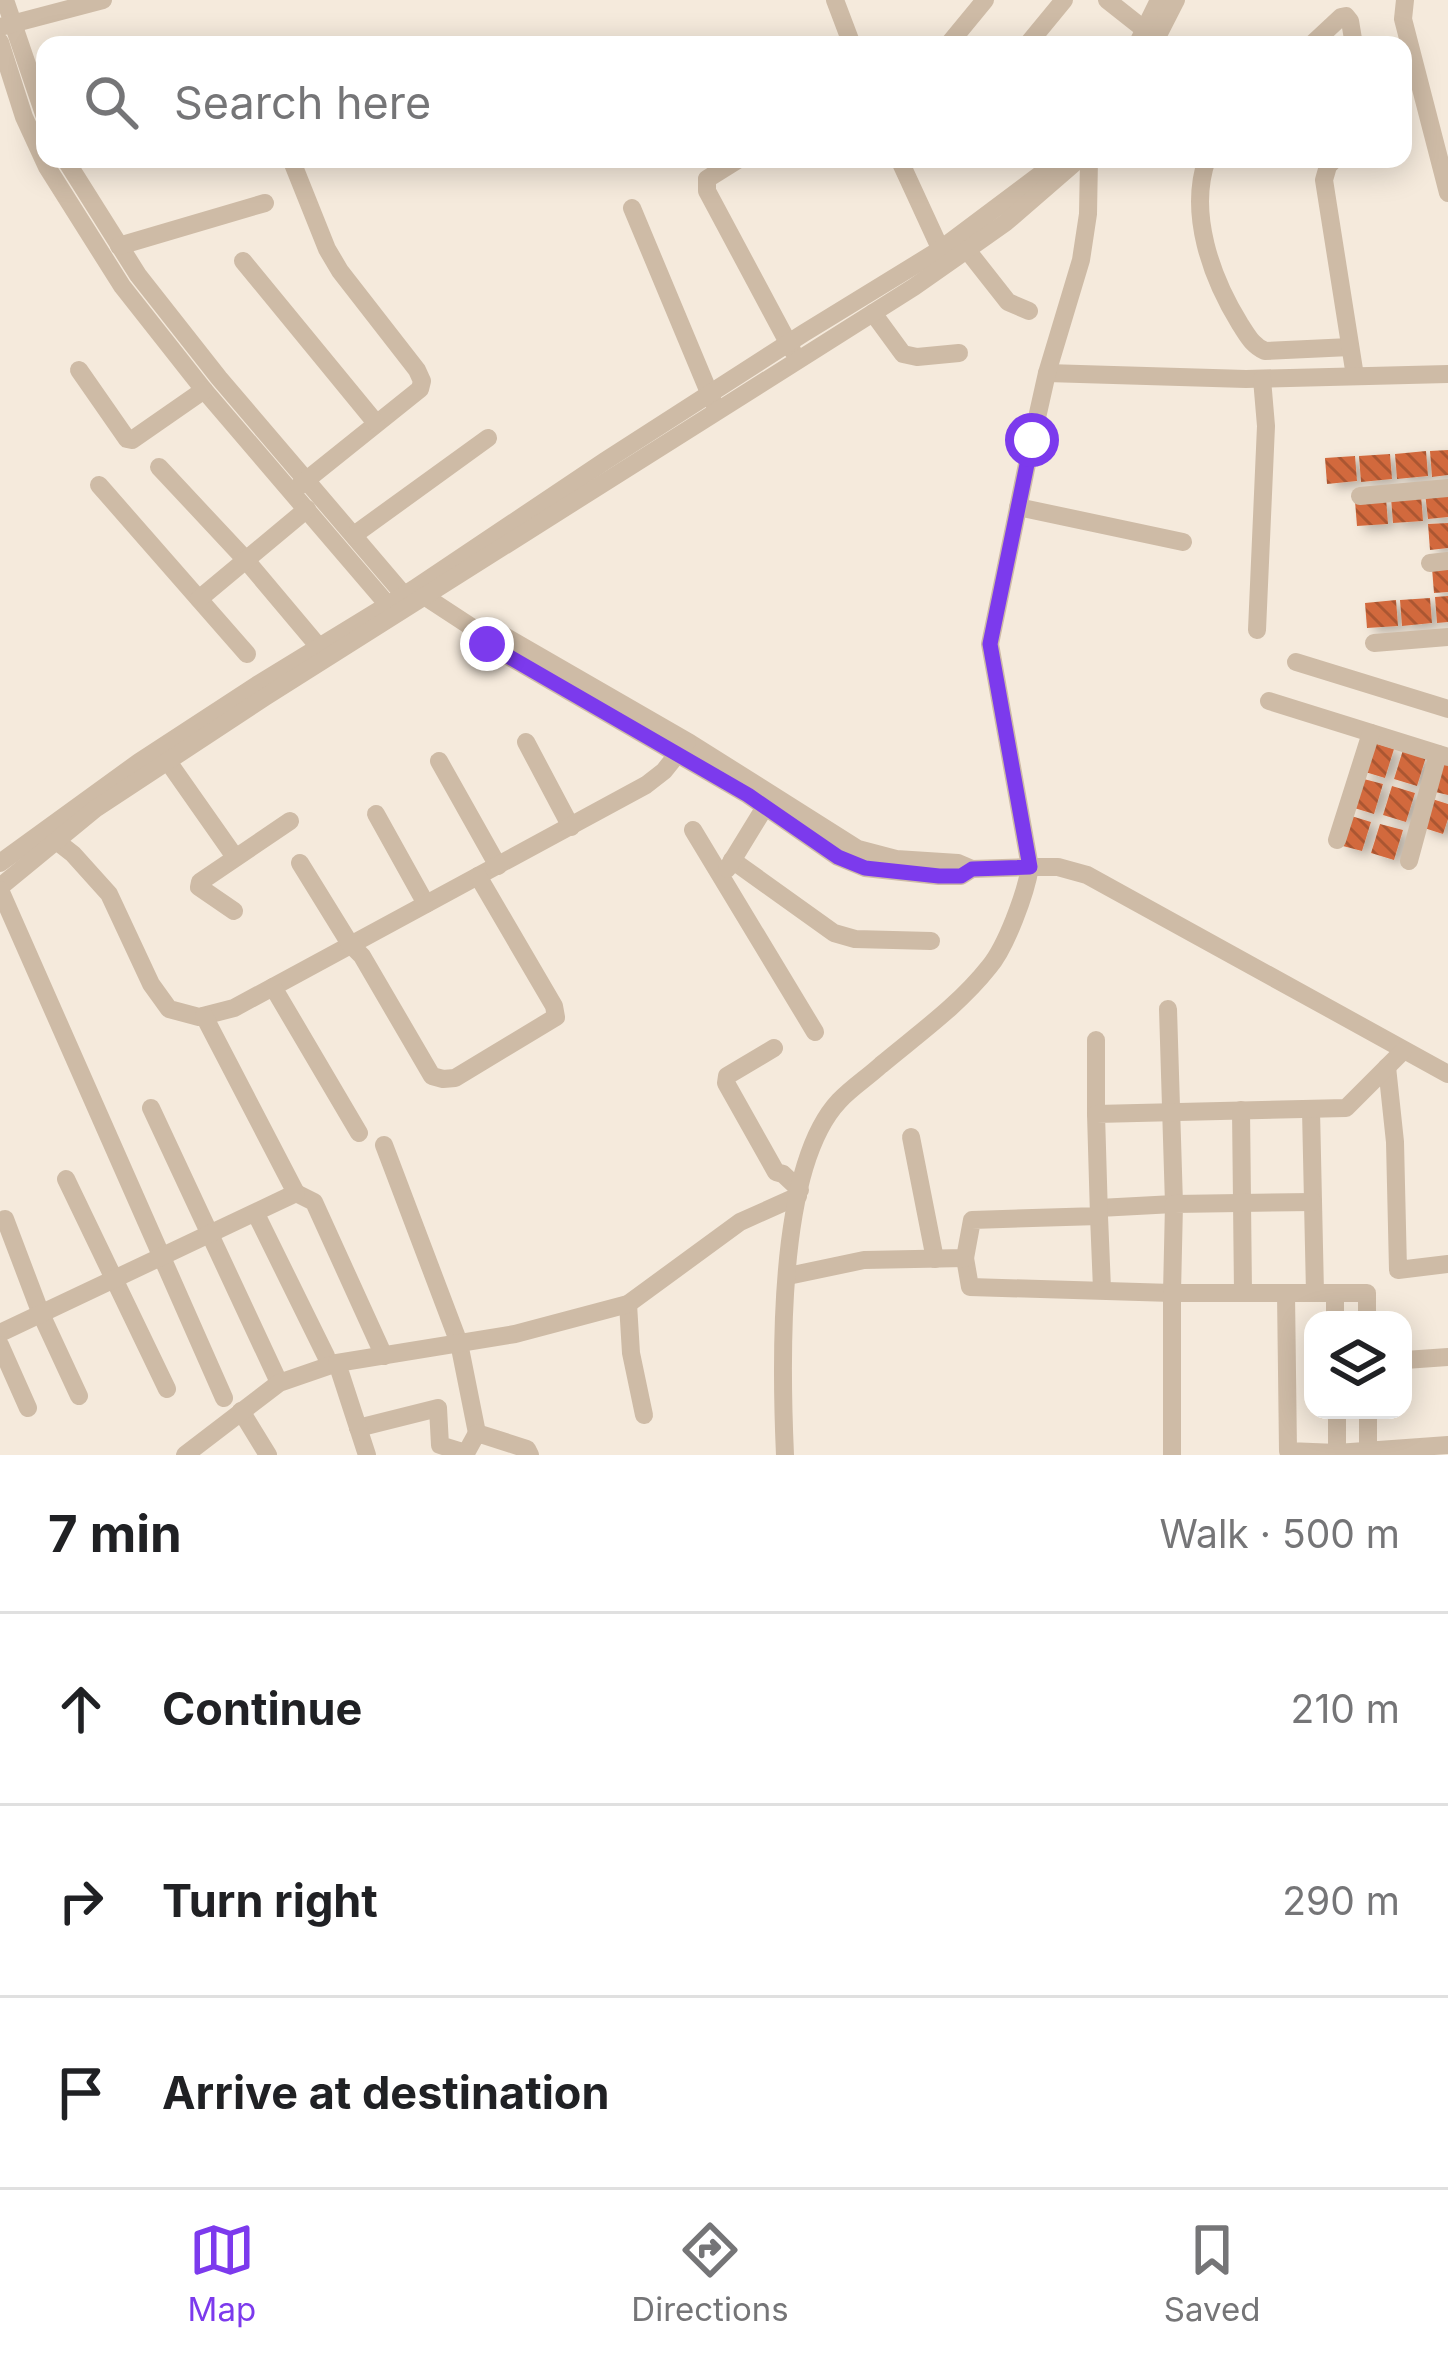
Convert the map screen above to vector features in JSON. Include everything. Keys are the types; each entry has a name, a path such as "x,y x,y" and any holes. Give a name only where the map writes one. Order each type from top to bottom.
{"street":[{"path":"5,0 7,25 36,95"},
{"path":"7,25 103,0"},
{"path":"835,0 849,36"},
{"path":"955,36 985,0"},
{"path":"1034,36 1064,0"},
{"path":"1107,0 1141,36"},
{"path":"1146,36 1159,0"},
{"path":"1148,36 1176,0"},
{"path":"1405,0 1407,36"},
{"path":"1321,36 1346,16 1352,36"},
{"path":"0,42 24,117 36,130"},
{"path":"1412,54 1448,194"},
{"path":"69,168 122,269 204,390 298,487 354,535 408,597"},
{"path":"70,168 119,246 122,269 219,378 298,487 307,509 408,597 473,628 487,644 683,748 858,849 972,869 1058,867 1087,874 1448,1074"},
{"path":"295,168 334,260 422,381 420,389 298,487"},
{"path":"725,168 707,179 707,191 793,351"},
{"path":"903,168 944,256"},
{"path":"793,351 873,313 1050,168"},
{"path":"164,756 265,697 604,461 714,403 944,256 967,250 1069,168"},
{"path":"785,1455 781,1361 793,1213 814,1144 837,1102 957,1002 993,964 1026,888 1030,867 990,644 1047,373 1081,260 1089,168"},
{"path":"1205,168 1199,190 1205,238 1220,290 1254,346 1265,351 1350,346"},
{"path":"1327,168 1324,180 1355,376"},
{"path":"119,246 265,203"},
{"path":"632,208 714,403"},
{"path":"967,250 1008,302 1029,311"},
{"path":"243,261 376,424"},
{"path":"873,313 903,354 959,353"},
{"path":"79,370 132,440 204,390"},
{"path":"1047,373 1262,379 1448,374"},
{"path":"1257,630 1266,426 1262,379"},
{"path":"354,535 488,437"},
{"path":"159,467 319,647"},
{"path":"99,485 247,654"},
{"path":"1360,496 1448,488"},
{"path":"1018,507 1183,542"},
{"path":"199,599 307,509"},
{"path":"0,863 49,836 319,647 408,597"},
{"path":"1374,643 1448,637"},
{"path":"1295,662 1448,709"},
{"path":"1269,701 1443,755 1409,861"},
{"path":"1337,839 1371,733"},
{"path":"526,742 571,827"},
{"path":"683,748 838,857 865,868 939,876 961,876 972,869"},
{"path":"49,836 83,863 109,893 151,984 169,1009 204,1016 234,1008 571,827 657,778 683,748"},
{"path":"164,756 235,857"},
{"path":"440,760 498,866"},
{"path":"722,878 765,807"},
{"path":"376,814 426,904"},
{"path":"234,910 199,885 201,880 290,821"},
{"path":"693,830 814,1032"},
{"path":"49,836 0,888 161,1258 233,1404 268,1455"},
{"path":"732,860 834,933 855,940 931,941"},
{"path":"301,863 432,1076 442,1079 455,1078 556,1018 554,1006 478,877"},
{"path":"273,987 358,1133"},
{"path":"1168,1009 1174,1204 1172,1455"},
{"path":"204,1016 296,1193 314,1202 384,1356"},
{"path":"1096,1040 1102,1289"},
{"path":"774,1048 728,1076 726,1083 776,1172 799,1193"},
{"path":"1096,1114 1346,1108 1403,1051"},
{"path":"1387,1067 1395,1142 1398,1270 1448,1264"},
{"path":"151,1108 276,1376"},
{"path":"1311,1110 1313,1202 1332,1311"},
{"path":"1241,1111 1243,1293"},
{"path":"911,1137 934,1259"},
{"path":"358,1428 438,1408 440,1445 466,1453 477,1433 459,1343 384,1145"},
{"path":"66,1179 166,1389"},
{"path":"0,1333 296,1193"},
{"path":"185,1455 233,1404 332,1360 514,1334 628,1304 740,1222 799,1193"},
{"path":"1313,1202 1174,1204 972,1220 965,1258 970,1287 1367,1293 1367,1311"},
{"path":"256,1214 332,1360 367,1455"},
{"path":"5,1219 41,1314 80,1396"},
{"path":"788,1276 864,1260 965,1258"},
{"path":"1286,1293 1288,1450 1337,1453 1448,1445"},
{"path":"628,1304 631,1353 644,1415"},
{"path":"0,1345 28,1408"},
{"path":"1412,1360 1448,1357"},
{"path":"1336,1419 1337,1453"},
{"path":"1368,1419 1369,1451"},
{"path":"477,1433 527,1449 530,1455"}],"building":[{"path":"1448,450 1448,475 1432,477 1430,451"},
{"path":"1426,451 1428,476 1397,479 1395,454"},
{"path":"1390,454 1392,479 1361,482 1359,456"},
{"path":"1355,456 1357,481 1327,484 1325,458"},
{"path":"1448,491 1448,517 1428,519 1425,493"},
{"path":"1421,495 1423,521 1393,523 1391,498"},
{"path":"1386,498 1388,524 1357,526 1355,501"},
{"path":"1448,523 1448,548 1430,550 1428,524"},
{"path":"1448,567 1448,592 1434,593 1432,568"},
{"path":"1448,596 1448,622 1437,623 1435,597"},
{"path":"1430,598 1432,623 1402,626 1400,600"},
{"path":"1396,600 1398,626 1367,628 1365,603"},
{"path":"1371,742 1394,749 1385,778 1362,771"},
{"path":"1403,750 1426,757 1417,786 1394,779"},
{"path":"1440,761 1448,764 1448,795 1431,791"},
{"path":"1360,778 1383,784 1374,814 1351,807"},
{"path":"1392,786 1415,793 1406,822 1383,815"},
{"path":"1429,798 1448,804 1443,834 1421,827"},
{"path":"1348,815 1371,822 1362,851 1339,845"},
{"path":"1380,824 1403,830 1394,860 1371,853"}],"route":[{"path":"487,644 748,795 838,857 865,868 939,876 961,876 972,869 1030,867 990,644 1032,440"}]}
